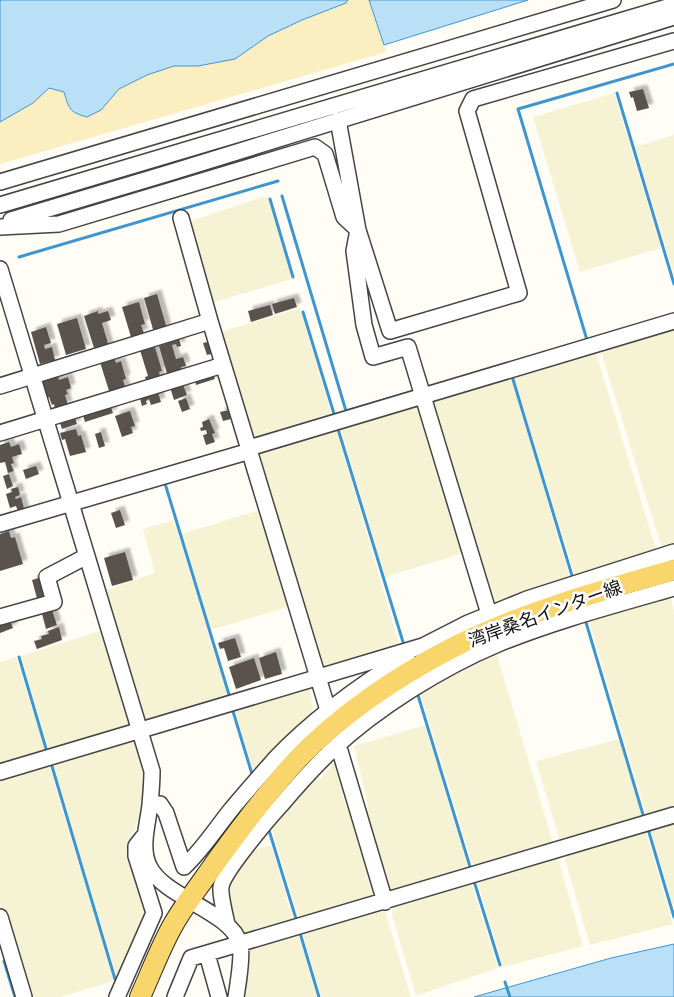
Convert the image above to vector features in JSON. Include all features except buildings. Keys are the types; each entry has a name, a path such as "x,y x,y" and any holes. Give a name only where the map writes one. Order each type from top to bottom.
{"main road":[{"name":"湾岸桑名インター線","path":"140,997 173,925 240,828 296,762 336,726 380,692 451,649 493,630 575,600 674,570"},
{"name":"湾岸桑名インター線","path":"154,997 183,931 189,900"}],"street":[{"path":"0,182 613,0"},
{"path":"0,205 674,5"},
{"path":"0,225 674,17"},
{"path":"338,120 358,230 390,331 519,293 467,111 473,99 674,41"},
{"path":"0,225 59,224 315,147 325,154 344,217 358,230"},
{"path":"181,218 210,321 327,707"},
{"path":"358,230 354,251 364,325 373,357 408,347 490,614"},
{"path":"0,268 6,303 33,377 152,770 145,848 148,865 160,881 227,924 236,934 241,945 236,997"},
{"path":"0,386 210,321"},
{"path":"0,524 674,321"},
{"path":"0,434 224,365"},
{"path":"150,804 160,804 166,813 184,867 199,852 275,759 296,739 362,685 423,646 468,623 551,591 674,552"},
{"path":"0,617 54,602 47,577 87,556"},
{"path":"227,924 221,886 232,865 269,817 308,774 332,750 368,721 403,696 455,665 498,644 582,614 674,588"},
{"path":"0,772 423,646"},
{"path":"340,751 385,902"},
{"path":"175,997 191,958 241,945 674,815"},
{"path":"117,997 154,913 136,856 136,846 146,834"},
{"path":"0,917 24,997"},
{"path":"207,954 219,997"}],"shaded area":[{"path":"614,93 661,248 580,272 533,117"},
{"path":"674,135 674,274 635,147"},
{"path":"263,197 269,198 292,279 211,303 187,222"},
{"path":"300,308 332,416 253,441 221,332"},
{"path":"674,325 674,548 668,550 661,546 600,348"},
{"path":"595,350 656,549 654,554 576,579 513,374"},
{"path":"510,375 571,581 495,607 428,400"},
{"path":"421,402 467,552 385,577 340,426"},
{"path":"336,428 400,647 325,669 321,666 258,457 259,451"},
{"path":"262,509 291,606 211,630 182,534"},
{"path":"174,520 228,699 150,723 144,717 106,590 155,573 143,529"},
{"path":"670,596 674,610 674,810 647,818 588,617"},
{"path":"103,630 132,722 128,729 50,753 21,656"},
{"path":"497,655 553,843 474,869 420,691"},
{"path":"16,657 46,754 0,768 0,662"},
{"path":"309,685 314,716 254,774 234,706"},
{"path":"425,725 469,871 390,894 363,817 368,814 367,800 354,746"},
{"path":"130,737 136,741 144,773 145,791 143,808 130,845 151,904 121,976 117,977 52,761"},
{"path":"619,739 643,819 564,842 560,841 536,761"},
{"path":"48,762 114,981 60,997 28,997 0,904 0,776"},
{"path":"334,762 346,807 354,811 380,895 300,921 270,823 313,775 321,779"},
{"path":"674,820 674,909 650,828"},
{"path":"645,829 673,924 590,945 565,860 569,852"},
{"path":"271,845 294,923 247,936 231,916 226,891 242,860 249,851"},
{"path":"554,856 558,858 583,946 503,967 477,880"},
{"path":"471,882 498,968 416,996 392,915 393,905"},
{"path":"381,909 385,911 411,997 322,997 302,932"},
{"path":"297,932 317,997 244,997 250,960 249,951 253,946"}],"sand":[{"path":"348,0 369,0 386,52 0,164 0,122 49,88 64,92 69,109 101,110 119,89 147,75 174,66 198,66 235,59 268,36 346,3"}],"water":[{"path":"0,0 348,0 346,3 268,36 235,59 198,66 174,66 147,75 119,89 101,110 87,117 71,109 64,92 49,88 33,103 0,122"},
{"path":"369,0 528,0 384,45"},
{"path":"674,944 674,997 474,997 611,958"}],"waterway":[{"path":"587,340 518,109 674,64"},
{"path":"617,93 674,284"},
{"path":"19,257 278,181"},
{"path":"282,196 346,411 415,391"},
{"path":"270,199 293,277"},
{"path":"303,312 335,417"},
{"path":"512,376 573,579"},
{"path":"338,429 403,642"},
{"path":"164,480 230,698"},
{"path":"585,619 644,818"},
{"path":"19,657 47,752"},
{"path":"417,692 471,870"},
{"path":"232,708 252,774"},
{"path":"51,763 115,979"},
{"path":"268,827 297,922"},
{"path":"648,829 674,917"},
{"path":"474,881 500,965"},
{"path":"300,933 319,997"},
{"path":"4,961 15,997"},
{"path":"505,982 510,997"}]}
